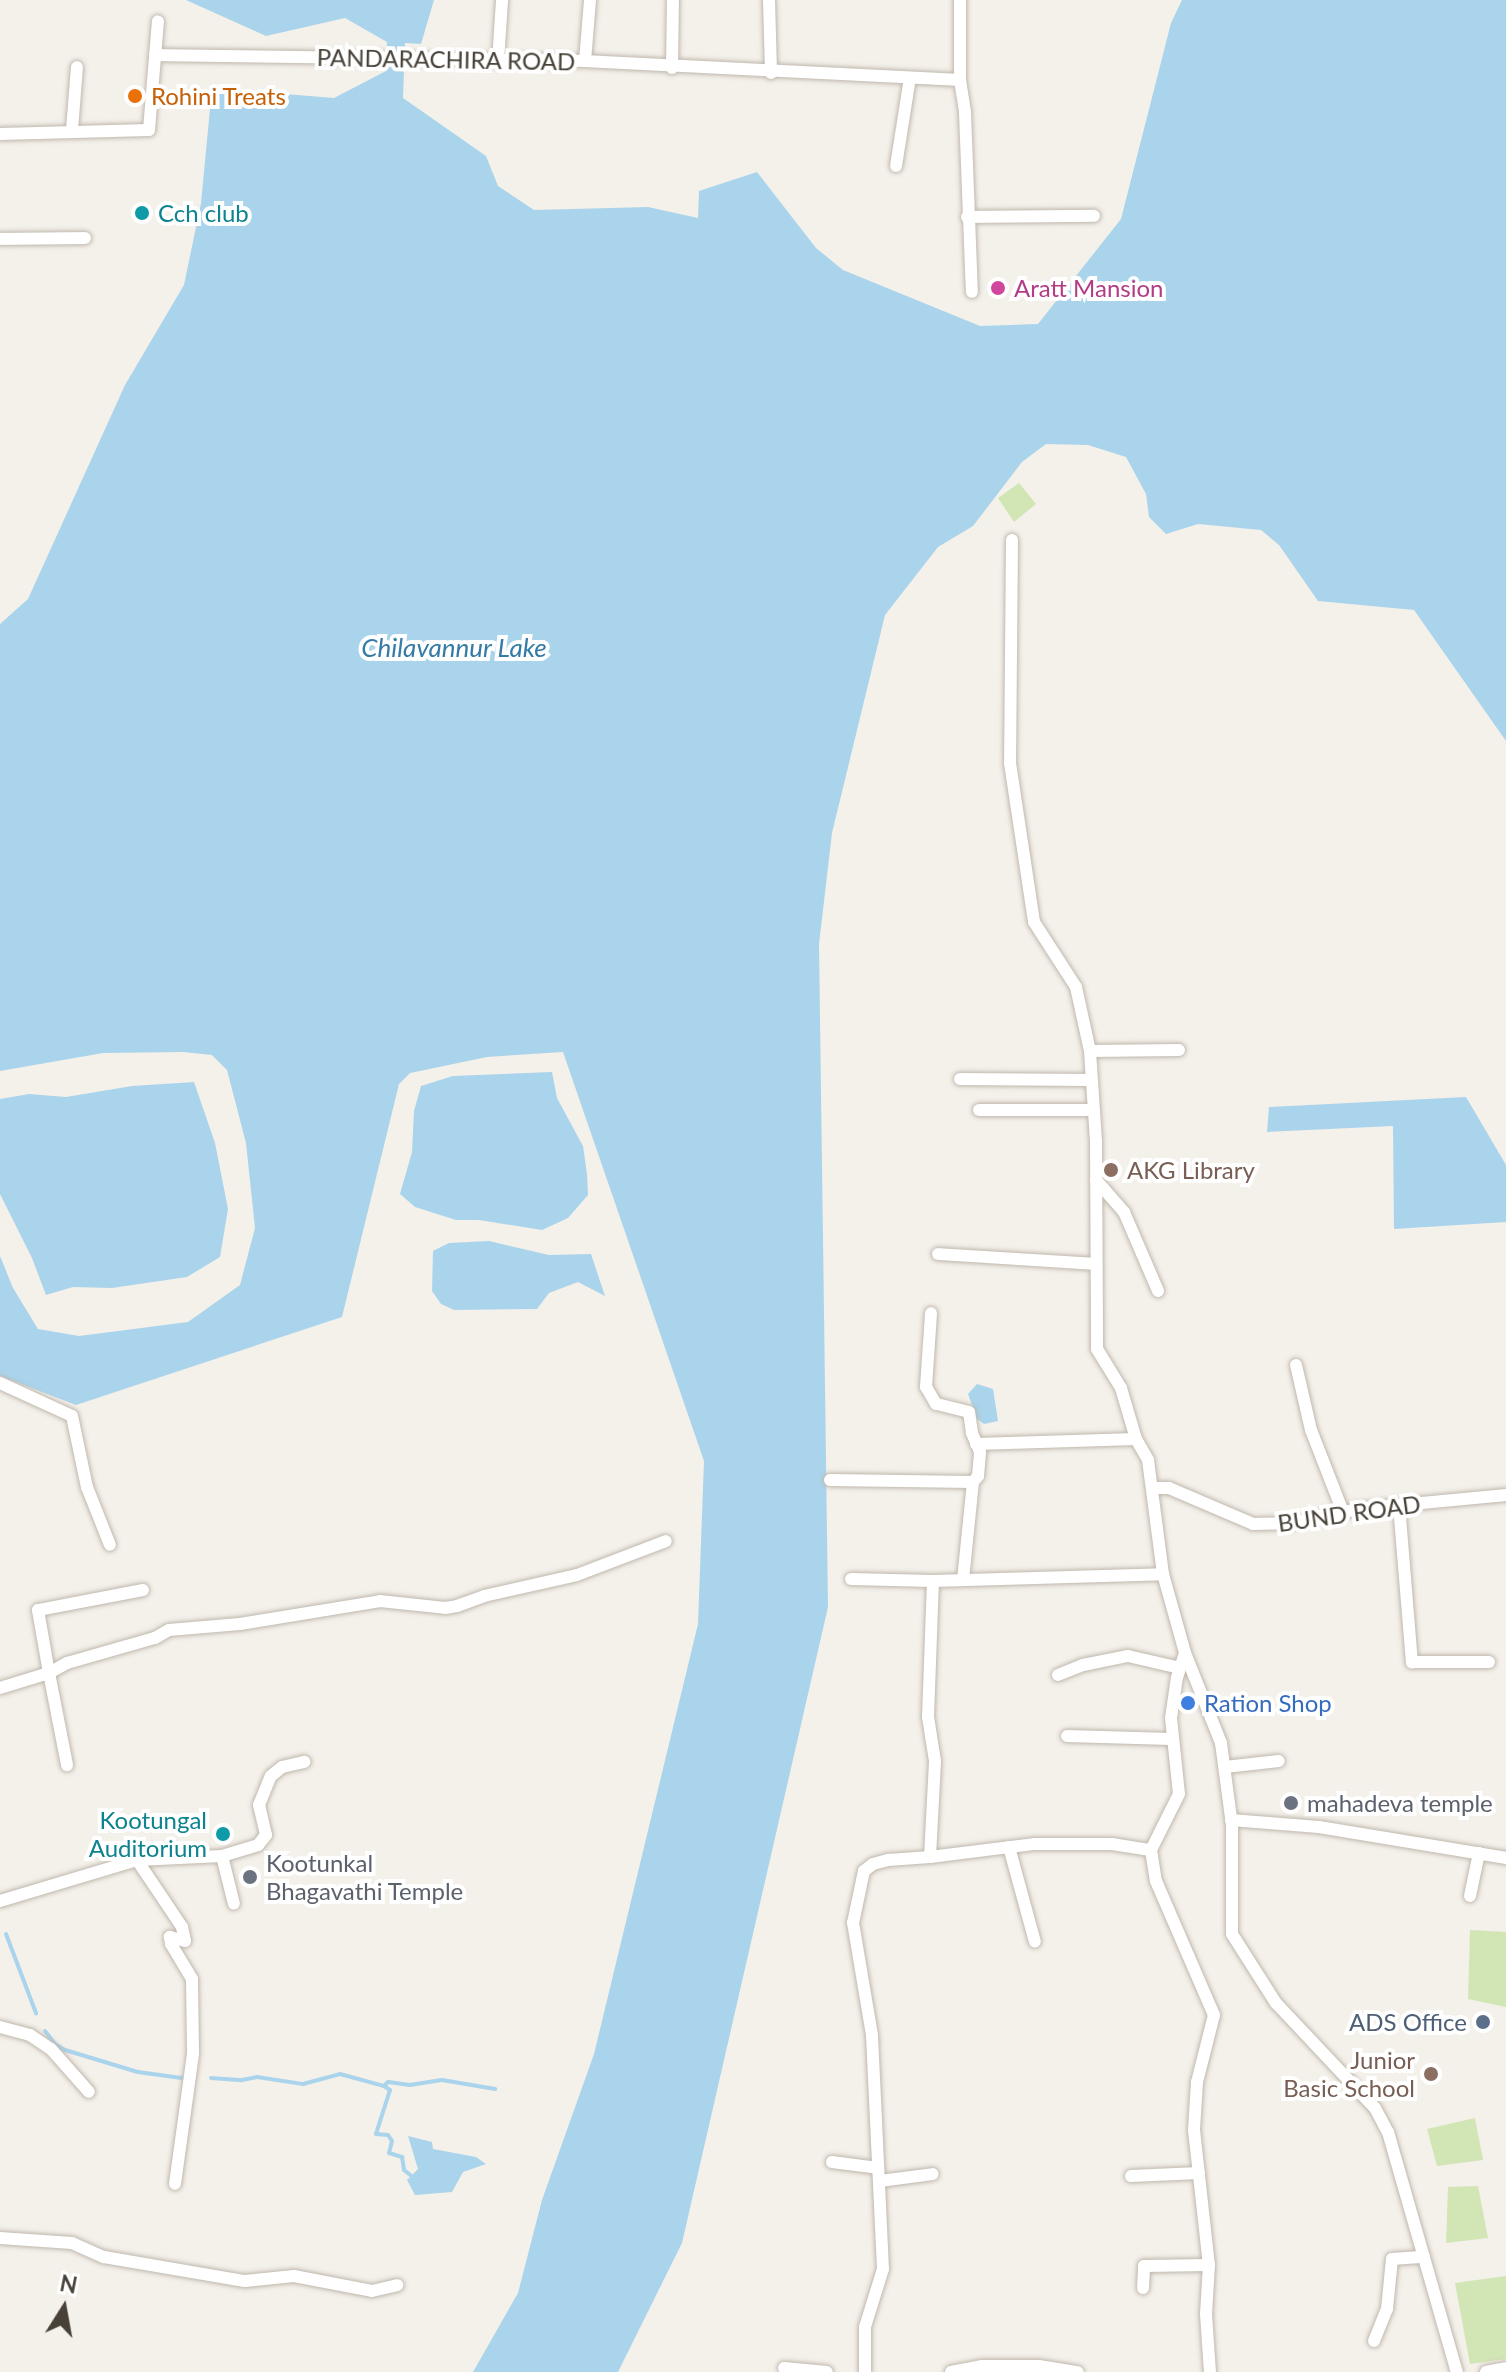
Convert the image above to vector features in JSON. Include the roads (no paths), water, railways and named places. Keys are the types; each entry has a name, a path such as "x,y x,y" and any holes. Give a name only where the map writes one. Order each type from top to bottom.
{"street":[{"path":"498,61 502,0"},
{"path":"585,61 590,0"},
{"path":"672,68 673,0"},
{"path":"769,0 771,73"},
{"path":"960,0 960,80 969,176 967,217 972,292"},
{"path":"0,134 149,130 158,21"},
{"name":"PANDARACHIRA ROAD","path":"155,55 585,61 672,68 960,80"},
{"path":"72,130 77,67"},
{"path":"896,166 910,78"},
{"path":"967,217 1094,216"},
{"path":"0,239 85,238"},
{"path":"1012,540 1010,763 1034,922 1076,987 1090,1051 1096,1180 1097,1349 1121,1388 1136,1439 1148,1460 1163,1574 1185,1653 1215,1725 1225,1767 1231,1820 1232,1934 1276,2003 1375,2108 1388,2132 1457,2372"},
{"path":"1090,1051 1179,1050"},
{"path":"960,1079 1091,1080"},
{"path":"979,1110 1093,1110"},
{"path":"1096,1180 1124,1212 1158,1291"},
{"path":"938,1254 1095,1264"},
{"path":"931,1313 928,1396 936,1404 969,1412 980,1452 978,1476 973,1482 963,1580"},
{"path":"1296,1365 1311,1430 1343,1512"},
{"path":"0,1383 72,1416 87,1487 110,1545"},
{"path":"976,1444 1136,1439"},
{"path":"830,1480 973,1482"},
{"name":"BUND ROAD","path":"1152,1488 1169,1488 1253,1524 1293,1523 1343,1512 1506,1495"},
{"path":"1399,1505 1412,1662 1489,1662"},
{"path":"0,1688 49,1673 67,1663 155,1638 169,1630 288,1618 380,1601 445,1608 457,1606 484,1596 577,1575 666,1541"},
{"path":"851,1579 933,1581 1163,1574"},
{"path":"930,1857 935,1761 928,1717 933,1581"},
{"path":"67,1765 38,1610 143,1590"},
{"path":"1185,1653 1171,1718 1179,1794 1151,1850 1156,1881 1214,2015 1197,2082 1194,2130 1209,2265 1206,2314 1210,2372"},
{"path":"1058,1675 1083,1665 1128,1656 1180,1668"},
{"path":"1067,1736 1171,1739"},
{"path":"1225,1767 1279,1761"},
{"path":"0,1901 137,1860 222,1856 258,1845 266,1835 259,1805 271,1776 282,1767 304,1762"},
{"path":"1231,1820 1333,1829 1506,1858"},
{"path":"865,2372 865,2327 883,2269 872,2035 853,1923 864,1871 888,1860 1009,1847 1112,1844 1151,1850"},
{"path":"1009,1847 1035,1942"},
{"path":"1470,1896 1479,1853"},
{"path":"222,1856 234,1904"},
{"path":"137,1860 182,1927 185,1941 170,1937 171,1944 192,1979 192,2067 175,2184"},
{"path":"0,2027 30,2035 51,2049 89,2092"},
{"path":"832,2162 879,2174 933,2174"},
{"path":"1131,2176 1199,2173"},
{"path":"0,2238 72,2243 104,2257 245,2281 294,2276 372,2291 397,2285"},
{"path":"1374,2341 1387,2309 1392,2259 1424,2257"},
{"path":"1143,2288 1144,2266 1209,2265"},
{"path":"951,2372 996,2366 1039,2366 1078,2372"},
{"path":"784,2368 827,2372"},
{"path":"1486,2372 1506,2368"}],"water":[{"name":"Chilavannur Lake","path":"186,0 434,0 421,44 405,43 403,98 486,156 498,186 534,210 648,207 698,218 699,191 757,172 816,248 843,270 980,326 1038,324 1121,219 1171,23 1182,0 1506,0 1506,741 1414,610 1318,601 1279,545 1261,530 1198,524 1166,534 1149,517 1146,494 1126,457 1088,445 1046,444 1022,462 973,526 938,547 885,615 832,833 819,944 828,1607 682,2243 618,2372 473,2372 518,2293 542,2200 594,2054 698,1624 704,1461 563,1052 487,1057 410,1073 399,1084 342,1317 76,1405 0,1376 0,1256 13,1288 38,1329 79,1336 188,1322 240,1285 255,1228 246,1143 227,1070 212,1055 183,1052 103,1053 0,1071 0,624 28,599 125,385 184,285 201,203 212,88 334,98 386,71 387,42 345,18 266,36"},
{"path":"552,1072 557,1098 583,1146 587,1174 588,1195 568,1218 542,1230 479,1220 456,1220 415,1207 400,1194 412,1152 414,1111 421,1086 453,1076"},
{"path":"194,1082 215,1143 228,1209 220,1257 187,1277 112,1288 73,1287 46,1295 32,1258 0,1194 0,1099 29,1094 66,1097 132,1086"},
{"path":"1466,1097 1506,1165 1506,1222 1394,1229 1393,1126 1267,1132 1269,1107"},
{"path":"489,1241 549,1255 591,1254 605,1296 578,1282 549,1293 537,1309 454,1310 441,1304 432,1291 433,1251 449,1243"},
{"path":"977,1384 993,1389 998,1421 984,1424 977,1419 968,1394"},
{"path":"408,2136 432,2142 433,2149 476,2157 486,2164 463,2172 452,2192 415,2195 407,2180 418,2169"}],"waterway":[{"path":"6,1934 36,2013"},
{"path":"45,2031 55,2044 65,2050 138,2072 182,2078"},
{"path":"211,2078 242,2080 257,2077 303,2084 340,2074 384,2086 390,2090 376,2134 388,2135 392,2141 389,2153 402,2157 404,2170 415,2179"},
{"path":"384,2086 388,2082 410,2085 442,2080 495,2089"}],"place":[{"name":"Rohini Treats","path":"135,96"},
{"name":"Cch club","path":"142,213"},
{"name":"Aratt Mansion","path":"998,288"},
{"name":"AKG Library","path":"1111,1170"},
{"name":"Ration Shop","path":"1188,1703"},
{"name":"mahadeva temple","path":"1291,1803"},
{"name":"Kootungal Auditorium","path":"223,1834"},
{"name":"Kootunkal Bhagavathi Temple","path":"250,1877"},
{"name":"ADS Office","path":"1483,2022"},
{"name":"Junior Basic School","path":"1431,2074"}]}
